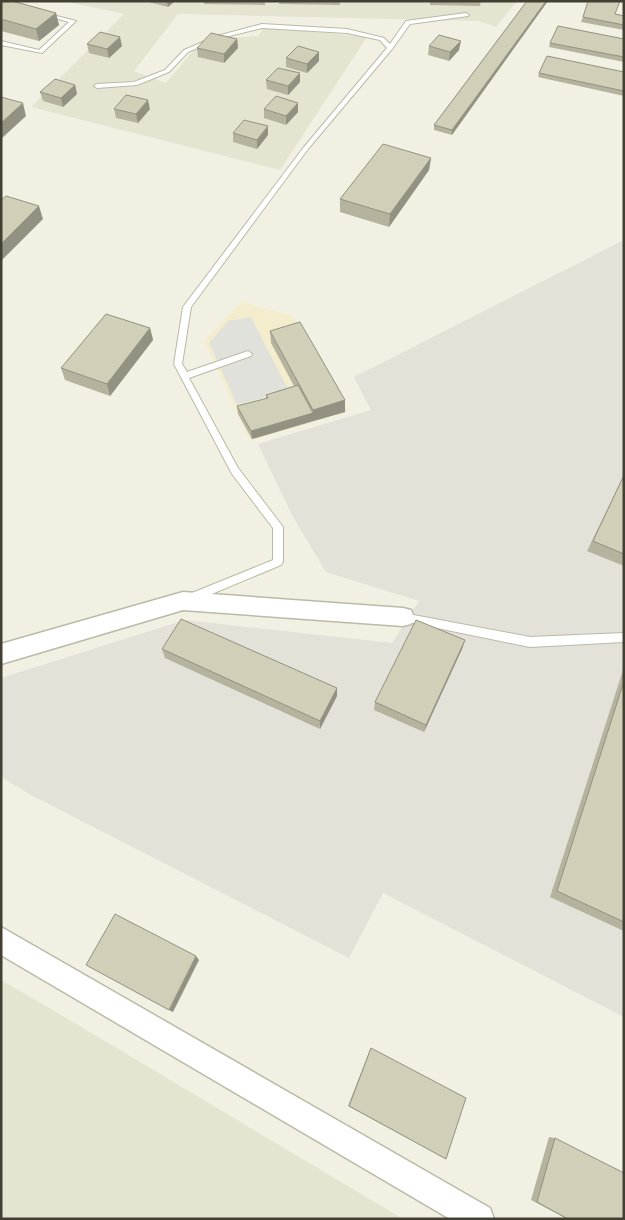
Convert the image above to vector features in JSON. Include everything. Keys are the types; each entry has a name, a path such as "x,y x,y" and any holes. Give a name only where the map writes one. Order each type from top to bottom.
{"street":[{"path":"1,654 183,601 403,617"},
{"path":"1,940 479,1219"}],"lane":[{"path":"1,43 40,52 74,21 39,11"},
{"path":"183,601 278,562 278,527 235,471 178,364 188,307 306,148 390,48 408,22 466,15"},
{"path":"96,86 135,84 167,71 186,51 219,37 262,26 347,31 382,39 390,48"},
{"path":"185,376 248,354"},
{"path":"403,617 530,642 624,637"}],"shaded area":[{"path":"63,1 517,1 496,27 479,21 178,14 134,71 166,83 202,40 258,36 265,27 367,37 280,170 31,107 124,14"},
{"path":"624,240 624,1017 383,893 349,958 29,794 1,777 1,678 185,620 392,643 419,601 326,572 292,515 258,444 371,410 354,377"},
{"path":"241,302 293,316 348,412 250,441 204,341"},
{"path":"251,317 289,391 237,405 209,343 228,321"},
{"path":"1,980 68,1019 403,1219 1,1219"}],"building":[{"path":"1,1 12,1 56,13 36,29 1,19"},
{"path":"527,1 546,1 452,130 434,125"},
{"path":"588,1 620,1 615,14 624,16 624,25 583,17"},
{"path":"558,26 624,39 624,57 550,43"},
{"path":"100,32 120,37 107,49 87,44"},
{"path":"211,33 237,39 224,54 197,48"},
{"path":"439,35 461,41 450,52 429,46"},
{"path":"298,46 319,52 307,64 286,58"},
{"path":"547,56 624,72 624,91 539,73"},
{"path":"278,68 300,73 288,86 266,80"},
{"path":"55,79 75,85 61,98 40,92"},
{"path":"126,95 148,100 136,114 114,109"},
{"path":"276,96 298,103 286,116 264,109"},
{"path":"1,97 23,103 1,123"},
{"path":"244,120 268,126 257,140 233,133"},
{"path":"383,144 431,158 390,214 340,199"},
{"path":"6,196 39,206 1,244 1,200"},
{"path":"106,314 150,328 107,384 61,368"},
{"path":"300,322 345,400 313,410 270,331"},
{"path":"298,385 313,413 251,431 237,406 268,398 266,395"},
{"path":"624,475 624,554 593,541"},
{"path":"181,619 337,688 320,721 162,649"},
{"path":"416,620 465,640 426,725 375,702"},
{"path":"624,681 624,922 557,891"},
{"path":"115,914 196,956 169,1010 86,965"},
{"path":"371,1048 466,1098 446,1159 349,1106"},
{"path":"555,1138 624,1173 624,1219 568,1219 537,1202"}]}
